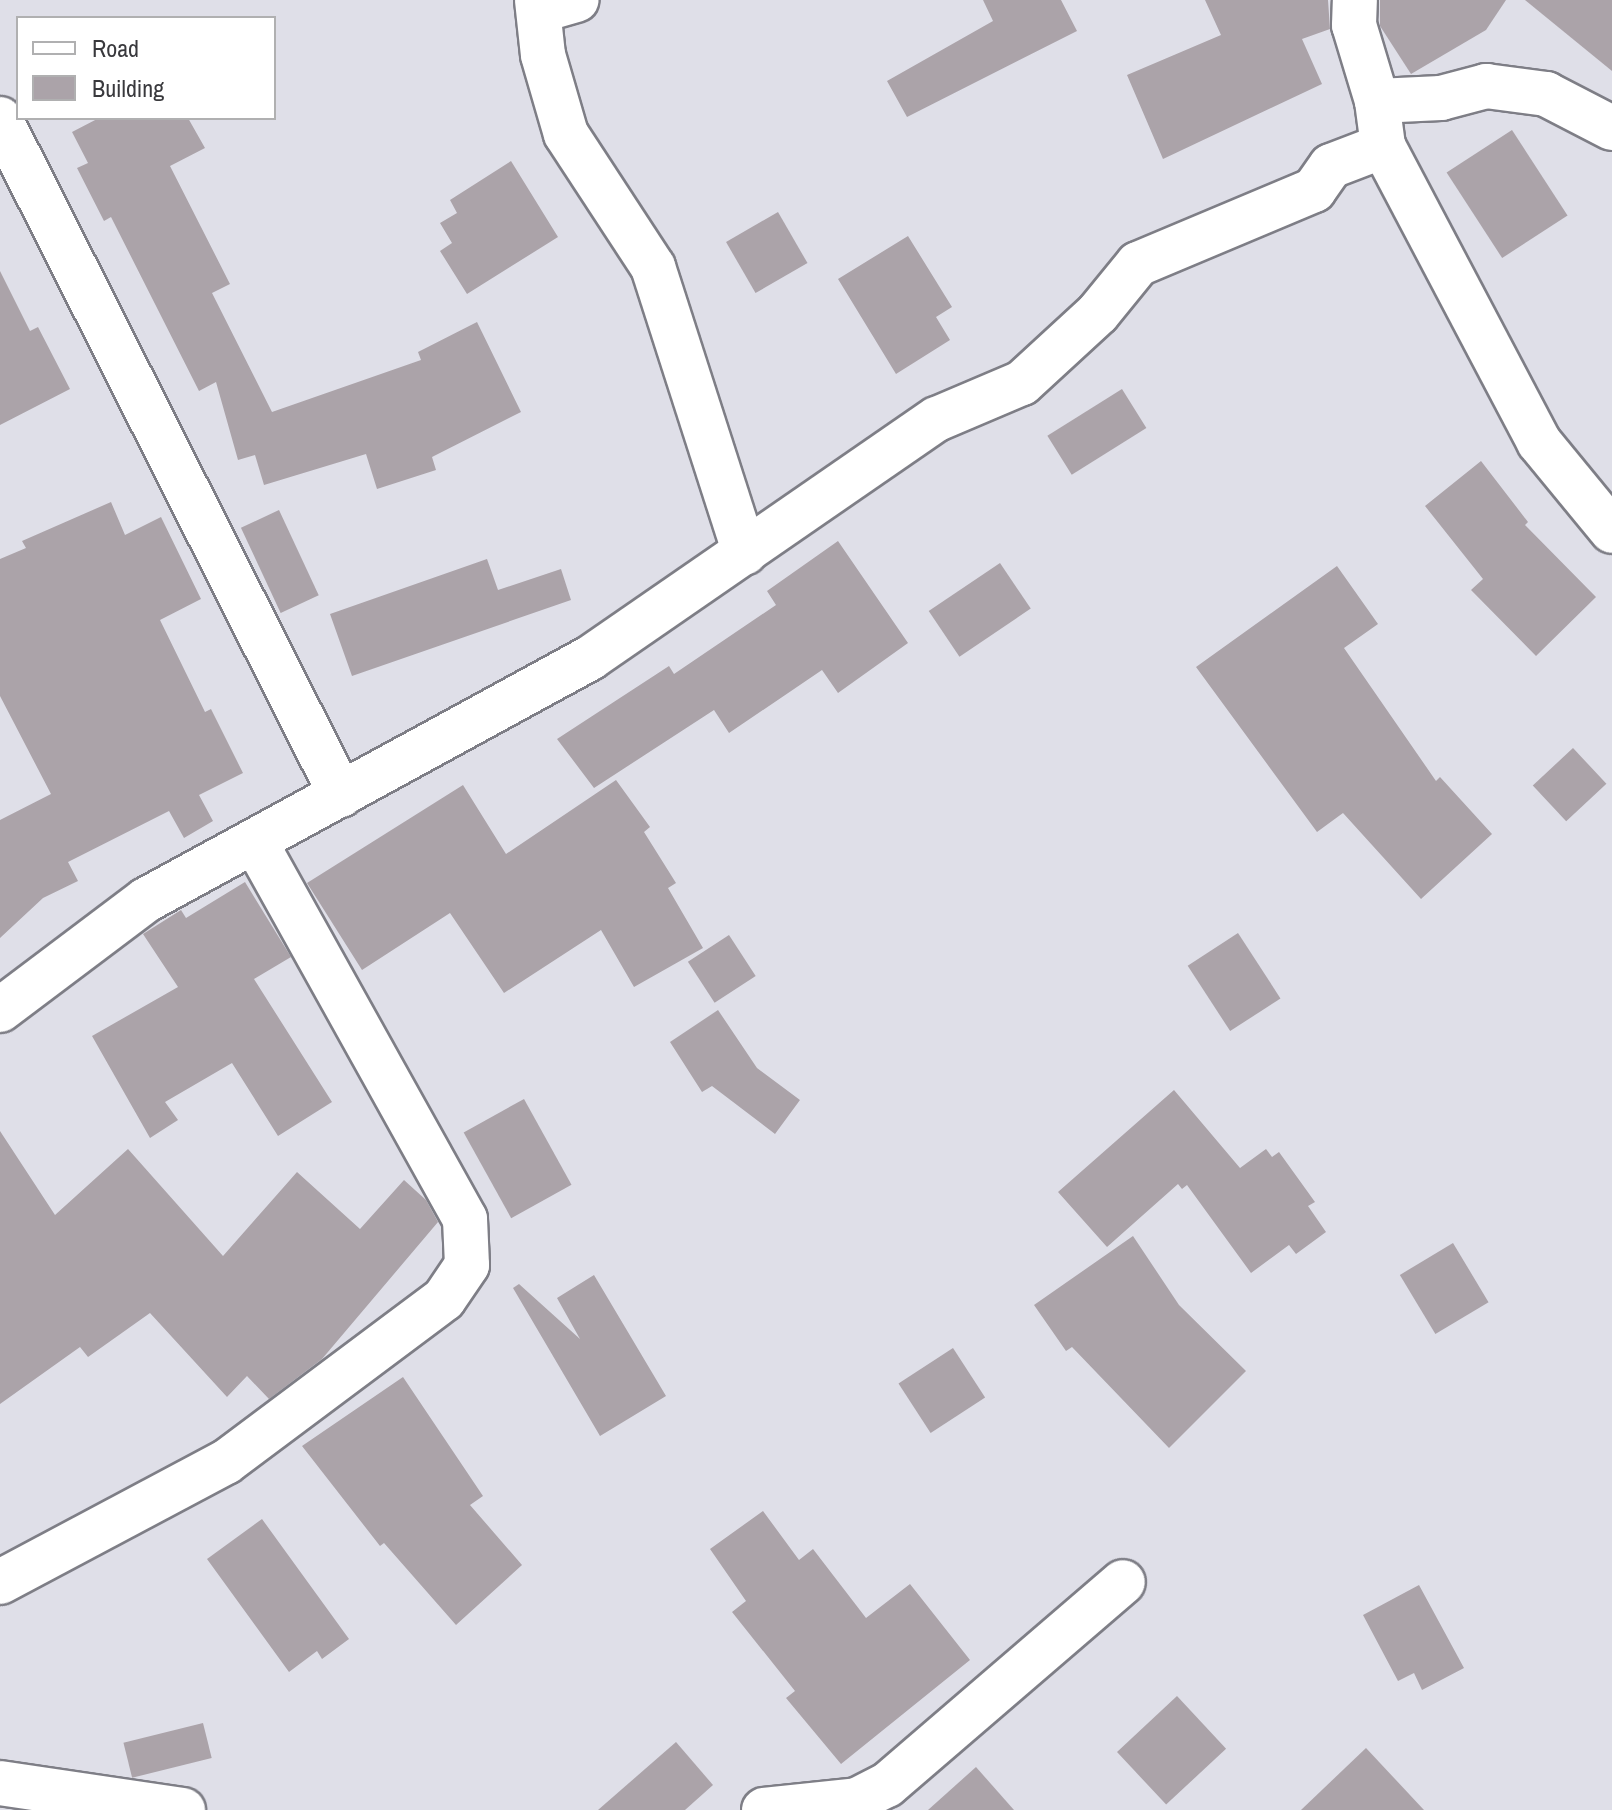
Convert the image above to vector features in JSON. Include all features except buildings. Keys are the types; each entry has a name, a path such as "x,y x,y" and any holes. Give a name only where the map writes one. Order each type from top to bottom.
{"street":[{"path":"1355,0 1354,25 1377,101 1383,146 1539,442 1612,531"},
{"path":"552,3 543,55 566,134 653,267 745,553"},
{"path":"1377,101 1441,98 1486,86 1546,94 1612,128"},
{"path":"0,119 341,795"},
{"path":"0,1010 146,900 590,658 937,419 1022,383 1098,313 1138,264 1314,190 1331,166 1383,146"},
{"path":"0,1582 226,1462 444,1299 467,1265 465,1219 255,841"},
{"path":"764,1810 857,1800 887,1785 1123,1582"},
{"path":"0,1783 183,1810"}]}
